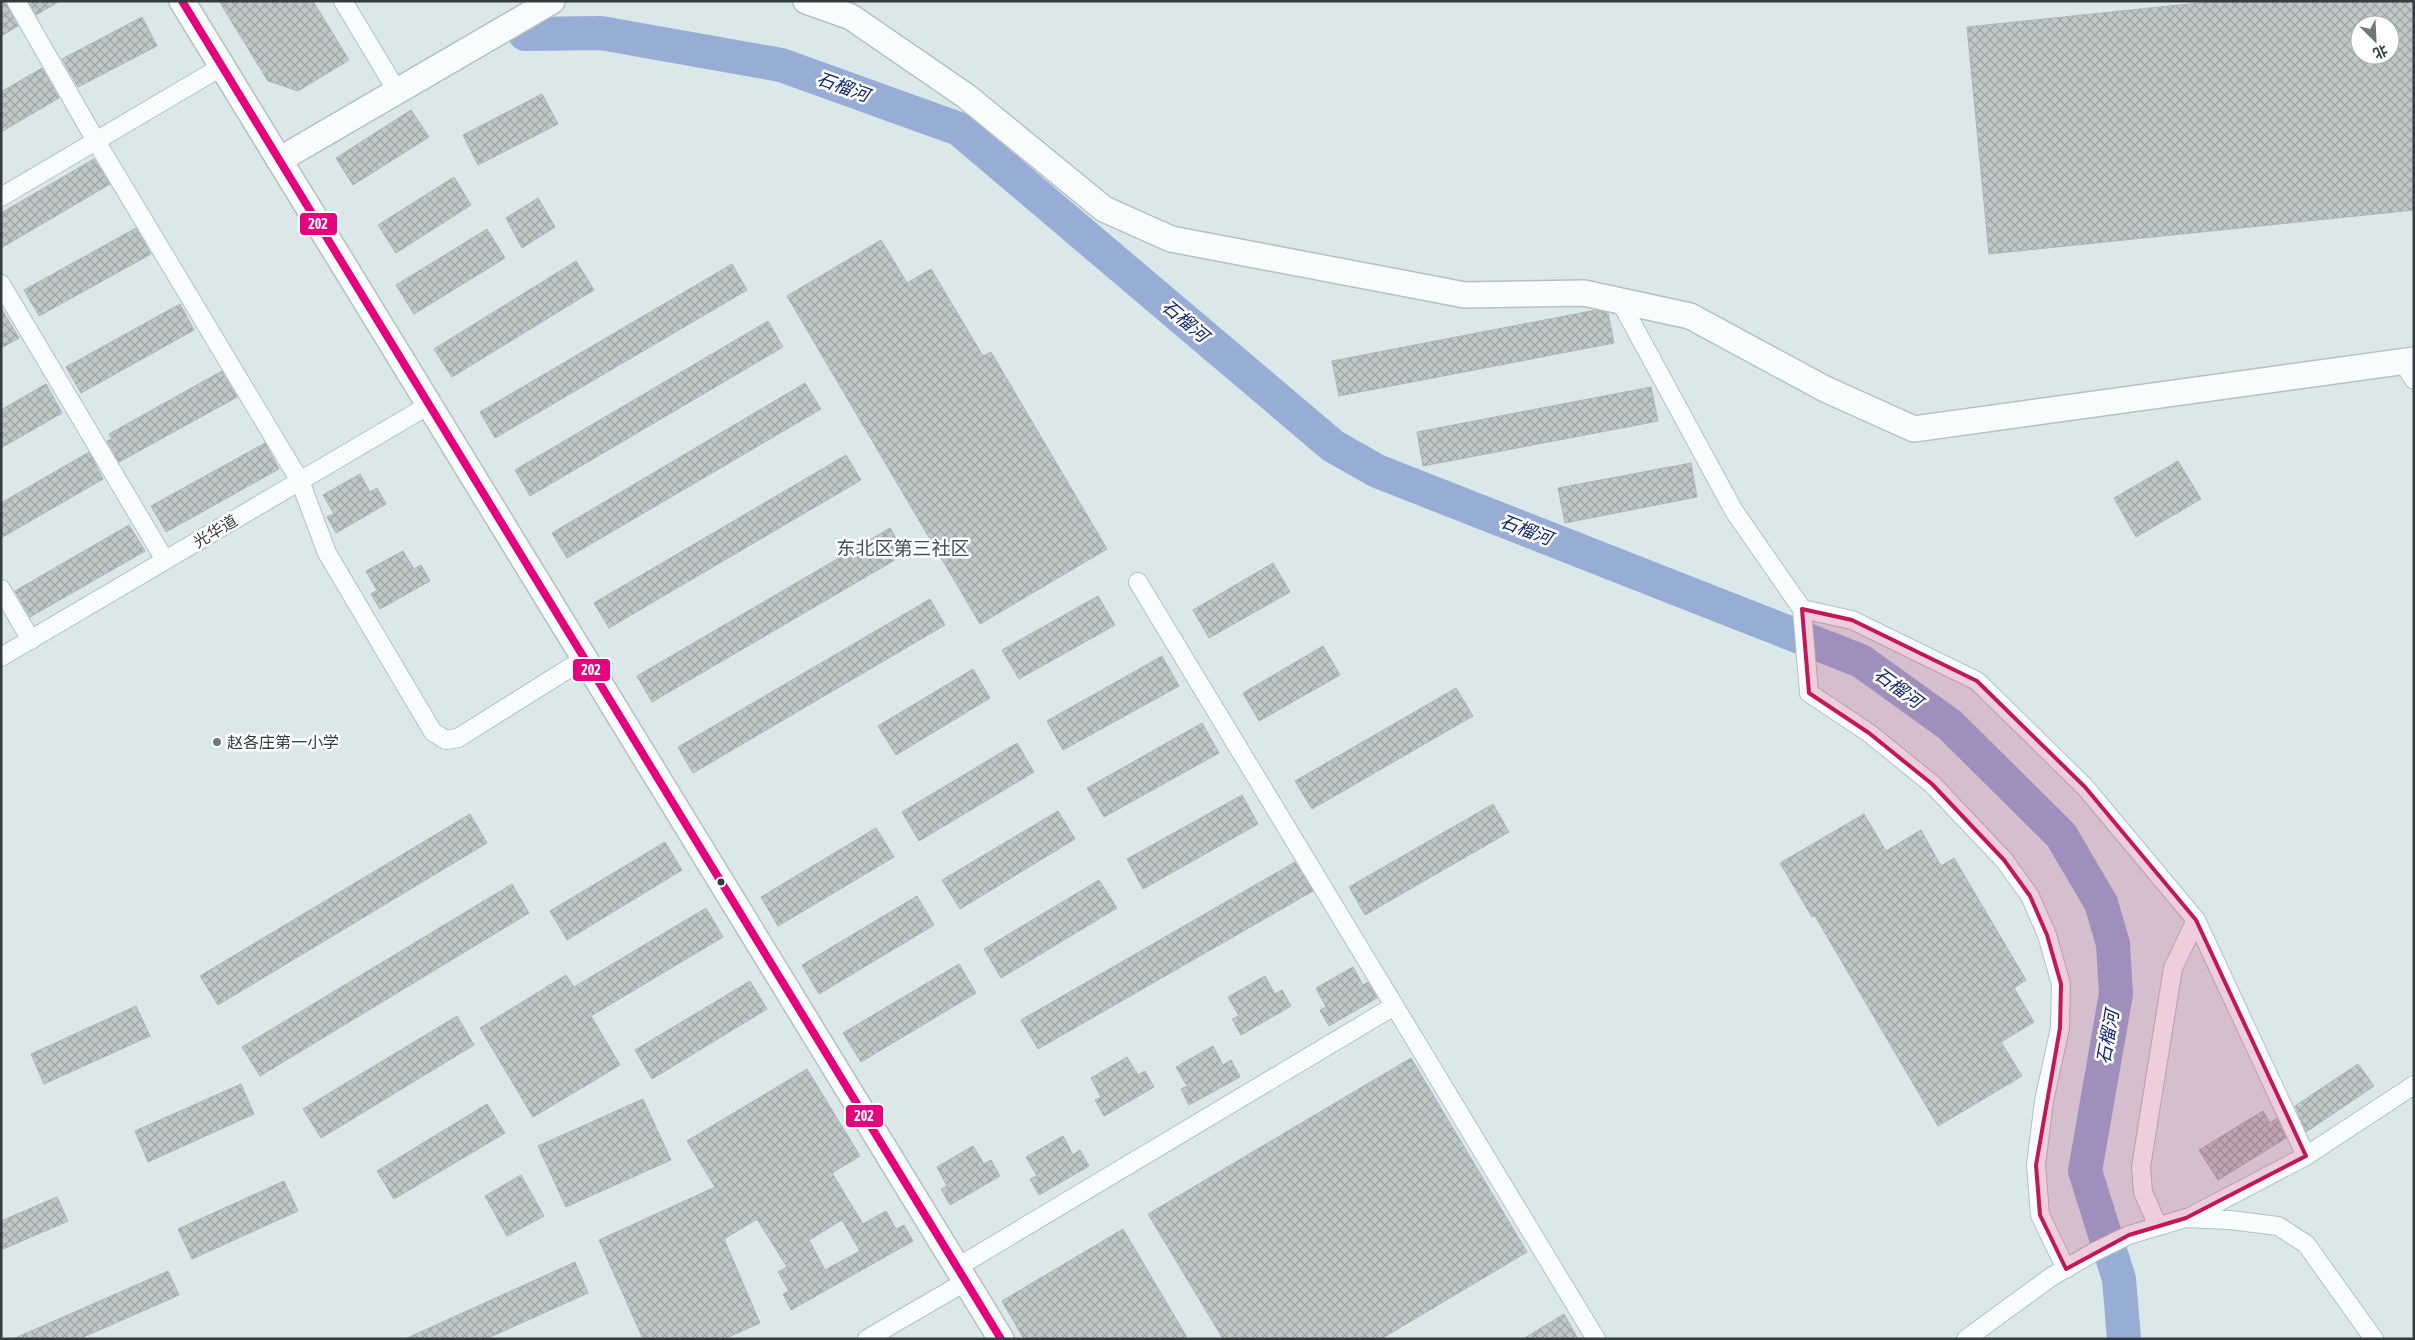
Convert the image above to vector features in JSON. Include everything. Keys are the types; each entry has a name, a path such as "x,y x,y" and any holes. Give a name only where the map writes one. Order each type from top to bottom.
{"street":[{"path":"16,1 96,141 300,481 327,553 433,732 446,740 458,738 584,659"},
{"path":"182,1 1001,1339"},
{"path":"343,1 397,91"},
{"path":"806,1 851,17 966,96 1104,209 1171,239 1465,294 1584,292 1690,316 1825,389 1914,429 2410,367"},
{"path":"279,160 397,91 539,4"},
{"path":"1,197 221,67"},
{"path":"1,284 165,560"},
{"path":"1620,301 1734,511 1803,613 1808,694 1869,733 1932,784 2004,860 2030,896 2047,935 2061,984 2060,1028 2044,1101 2036,1165 2040,1215 2066,1269"},
{"name":"光华道","path":"1,658 429,404"},
{"path":"1138,582 1596,1339"},
{"path":"1,589 32,640"},
{"path":"1803,613 1852,620 1977,680 2084,787 2196,920 2306,1156"},
{"path":"2158,1226 2143,1192 2141,1167 2173,968 2196,920"},
{"path":"867,1339 961,1275 1394,1006"},
{"path":"1966,1339 2050,1277 2096,1251 2129,1235 2186,1218 2306,1156 2414,1086"},
{"path":"2186,1218 2230,1220 2278,1226 2306,1244 2374,1339"}],"highlighted area":[{"path":"1802,609 1852,620 1977,681 2085,787 2196,920 2306,1156 2186,1218 2129,1235 2066,1269 2040,1215 2036,1165 2060,1028 2061,984 2047,935 2030,896 2004,860 1932,784 1869,733 1809,693"}],"building":[{"path":"1,1 5,1 18,26 1,36"},
{"path":"28,1 60,1 36,15"},
{"path":"219,1 313,1 349,60 298,91 268,81"},
{"path":"2217,1 2414,1 2414,210 1989,254 1967,27"},
{"path":"142,17 157,46 78,87 62,59"},
{"path":"42,68 59,98 1,132 1,92"},
{"path":"542,94 558,124 478,165 463,135"},
{"path":"411,110 429,137 353,185 336,158"},
{"path":"94,159 110,184 1,248 1,213"},
{"path":"454,177 471,205 396,253 378,225"},
{"path":"538,198 555,227 522,248 506,218"},
{"path":"136,228 151,254 39,316 24,290"},
{"path":"487,229 505,258 414,314 396,285"},
{"path":"881,240 907,283 931,269 983,356 991,352 1107,549 980,624 787,296"},
{"path":"576,261 594,290 452,377 434,349"},
{"path":"732,264 747,290 495,438 480,412"},
{"path":"180,304 194,330 81,393 66,367"},
{"path":"1,308 19,338 1,348"},
{"path":"1596,310 1608,313 1614,343 1339,396 1332,361"},
{"path":"768,321 783,347 530,496 515,470"},
{"path":"222,371 237,397 119,462 107,441 112,439 109,434"},
{"path":"805,383 821,409 567,558 552,533"},
{"path":"46,384 62,413 1,448 1,410"},
{"path":"1651,387 1658,421 1423,466 1417,432"},
{"path":"265,443 279,469 166,532 151,506"},
{"path":"89,452 103,479 1,538 1,503"},
{"path":"846,455 861,480 609,628 594,603"},
{"path":"2178,461 2201,499 2136,537 2114,498"},
{"path":"1691,463 1697,497 1565,523 1558,488"},
{"path":"360,474 370,492 377,488 386,504 336,533 327,517 334,514 323,495"},
{"path":"129,525 145,551 30,617 15,591"},
{"path":"890,528 905,554 652,702 637,676"},
{"path":"403,551 414,569 421,565 430,581 380,609 371,594 377,590 366,571"},
{"path":"1273,563 1290,592 1209,638 1193,610"},
{"path":"1098,596 1115,625 1019,679 1002,650"},
{"path":"930,599 945,625 693,773 678,747"},
{"path":"1323,646 1340,675 1259,721 1243,693"},
{"path":"1162,656 1179,686 1063,750 1047,721"},
{"path":"973,669 990,698 896,755 878,726"},
{"path":"1456,688 1473,716 1312,809 1295,781"},
{"path":"1202,723 1219,753 1104,817 1087,788"},
{"path":"1017,743 1034,772 919,841 902,812"},
{"path":"1242,795 1258,824 1143,889 1127,859"},
{"path":"1493,804 1509,832 1365,915 1349,887"},
{"path":"1058,811 1075,839 960,909 942,880"},
{"path":"470,814 487,843 218,1005 200,976"},
{"path":"1864,814 1886,851 1921,830 1941,866 1954,858 2026,980 2014,988 2034,1022 2001,1042 2022,1076 1938,1126 1815,916 1812,917 1780,863"},
{"path":"876,828 894,857 778,926 761,897"},
{"path":"665,842 682,870 567,940 550,911"},
{"path":"1295,862 1313,891 1038,1049 1021,1020"},
{"path":"1099,880 1117,908 1001,978 984,949"},
{"path":"512,884 529,913 260,1076 242,1047"},
{"path":"917,896 934,925 819,994 802,965"},
{"path":"706,908 723,937 591,1016 620,1065 533,1117 480,1028 566,975 574,987"},
{"path":"959,964 976,993 861,1062 843,1033"},
{"path":"1353,967 1363,985 1368,982 1377,998 1329,1026 1320,1010 1326,1007 1316,988"},
{"path":"1265,976 1275,994 1282,990 1291,1006 1241,1035 1232,1019 1239,1016 1228,997"},
{"path":"750,981 767,1009 652,1079 635,1050"},
{"path":"136,1006 150,1036 44,1084 31,1054"},
{"path":"457,1016 474,1045 321,1138 303,1109"},
{"path":"1213,1046 1223,1065 1231,1060 1240,1077 1189,1105 1181,1089 1187,1086 1176,1067"},
{"path":"1127,1057 1138,1075 1145,1071 1154,1087 1104,1116 1095,1100 1101,1097 1091,1078"},
{"path":"1411,1058 1527,1252 1381,1339 1223,1339 1148,1214"},
{"path":"2358,1064 2374,1086 2306,1132 2295,1106"},
{"path":"807,1069 860,1156 832,1173 863,1224 886,1211 896,1229 904,1225 913,1241 791,1310 783,1294 789,1291 778,1272 787,1267 757,1219 724,1239 760,1323 724,1339 643,1339 599,1240 715,1187 687,1141","holes":["842,1220 860,1251 825,1270 809,1240"]},
{"path":"241,1084 254,1114 148,1162 135,1131"},
{"path":"643,1099 671,1160 566,1207 538,1146"},
{"path":"487,1104 505,1133 394,1199 377,1171"},
{"path":"2263,1111 2270,1123 2277,1118 2286,1138 2218,1180 2199,1150"},
{"path":"1063,1136 1073,1155 1080,1150 1089,1166 1039,1195 1030,1179 1037,1176 1026,1157"},
{"path":"973,1146 984,1164 991,1160 1000,1176 950,1205 941,1189 947,1186 937,1167"},
{"path":"521,1175 544,1216 507,1236 485,1196"},
{"path":"284,1181 298,1211 192,1259 178,1229"},
{"path":"57,1197 68,1221 1,1250 1,1221"},
{"path":"1123,1229 1188,1339 1024,1339 1002,1301"},
{"path":"575,1262 588,1293 486,1339 405,1339"},
{"path":"168,1271 179,1295 79,1339 13,1339"},
{"path":"1564,1314 1578,1339 1523,1339"}],"waterway":[{"name":"石榴河","path":"525,34 601,33 781,65 959,129 1333,446 1377,471 1861,661 1950,725 2061,835 2101,903 2113,944 2116,994 2085,1171 2119,1279 2124,1339"}],"transit line":[{"name":"202","path":"182,1 1001,1339"}],"place":[{"name":"赵各庄第一小学","path":"217,742"}],"district":[{"name":"东北区第三社区","path":"903,548"}]}
